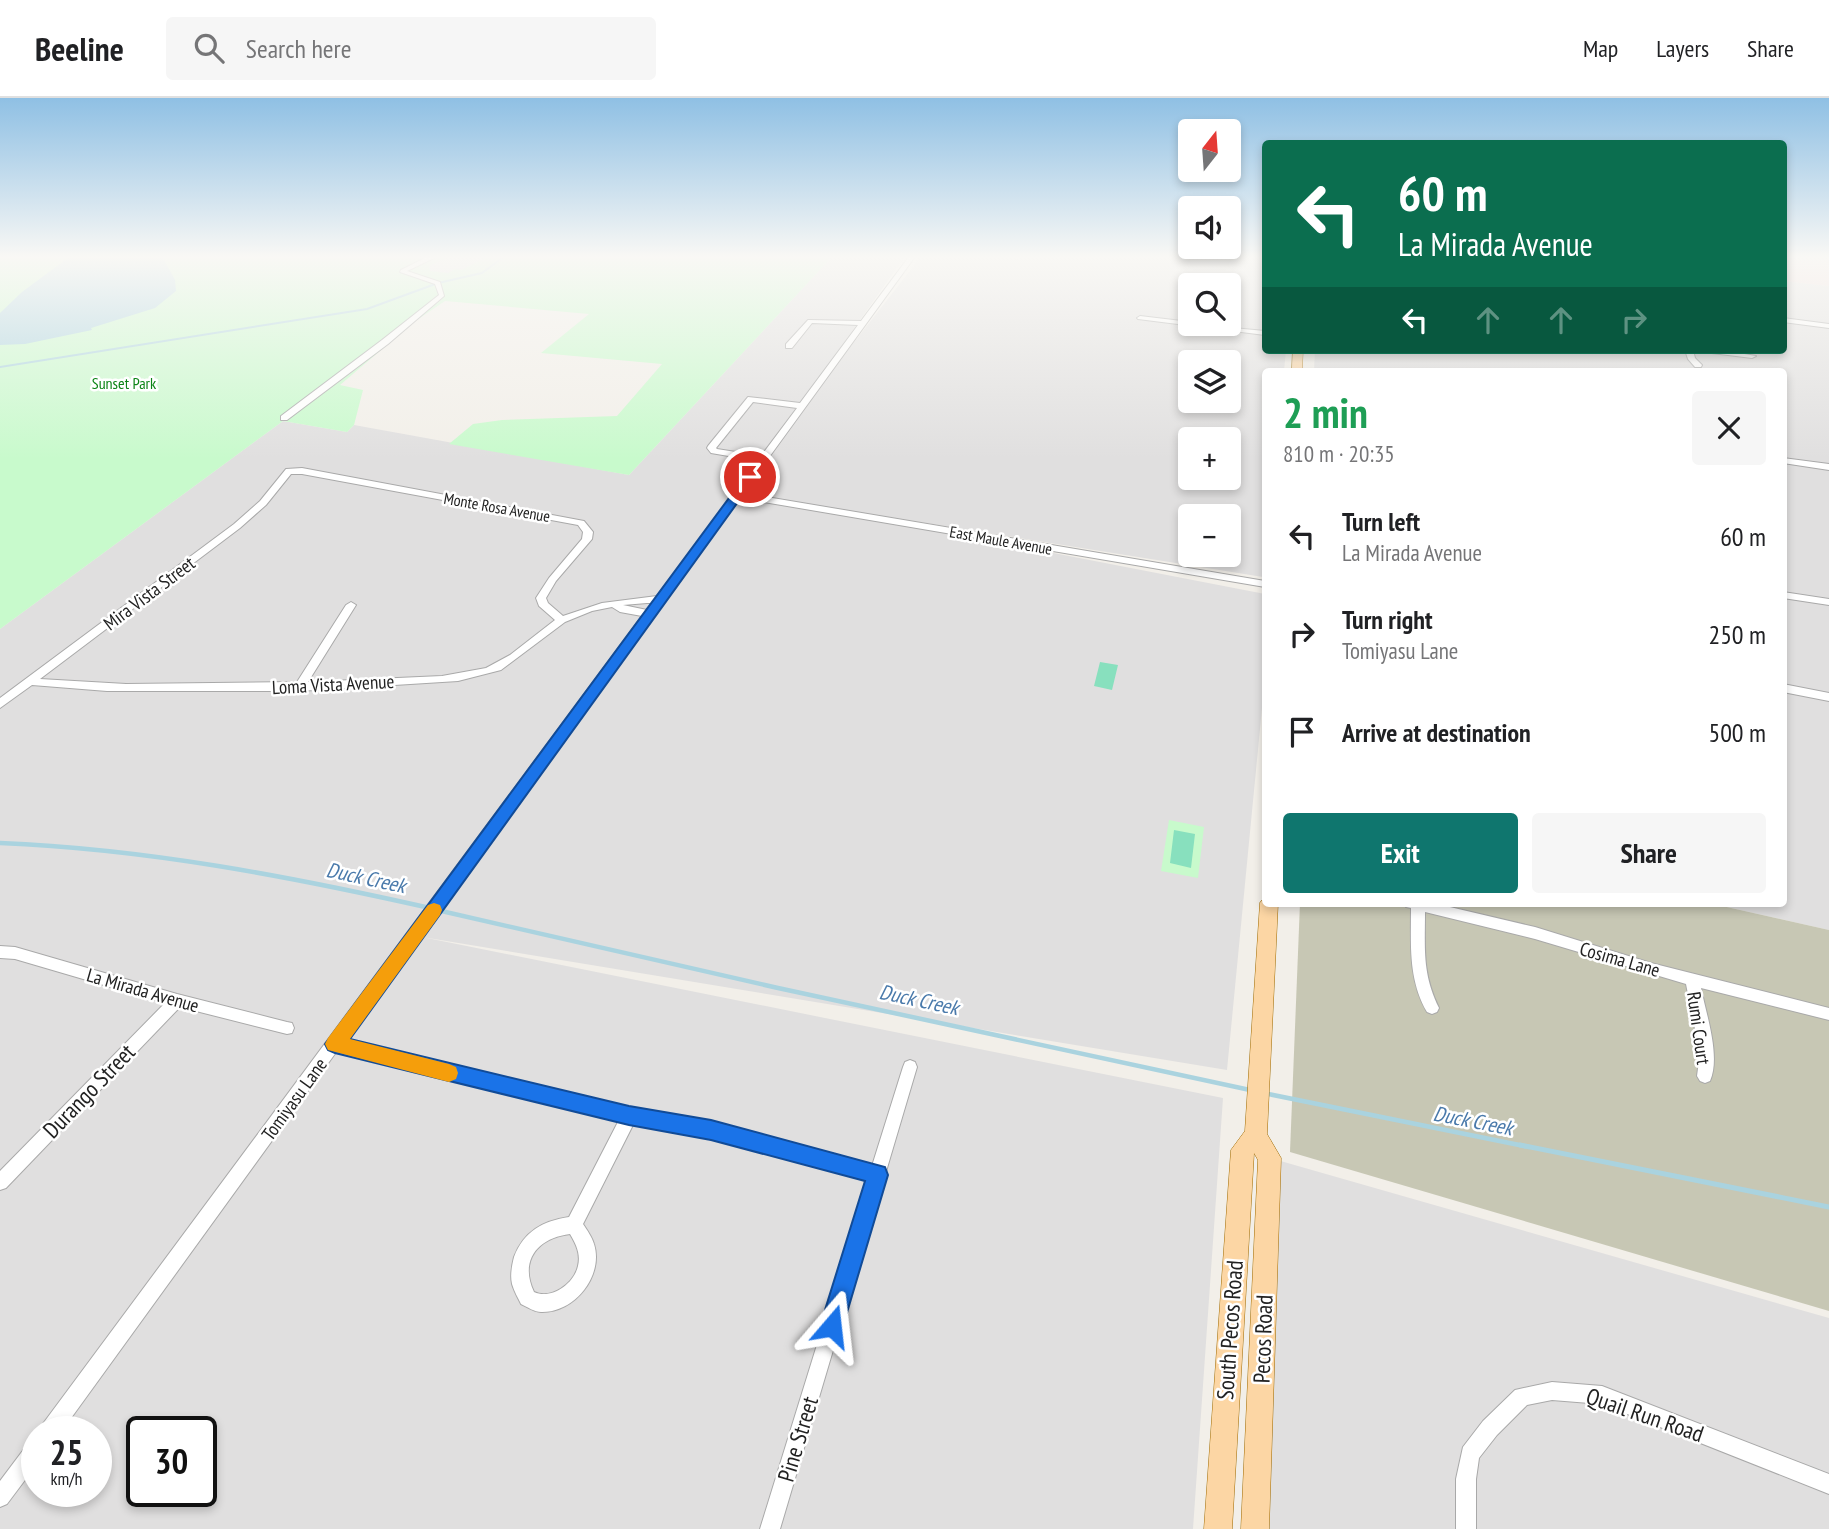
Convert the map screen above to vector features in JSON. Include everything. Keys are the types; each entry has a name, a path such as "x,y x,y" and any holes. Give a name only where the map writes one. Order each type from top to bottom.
{"main road":[{"name":"South Pecos Road","path":"1218,1529 1242,1150 1259,1134 1269,907"},
{"name":"Pecos Road","path":"1255,1529 1270,1158 1259,1134"}],"street":[{"path":"284,418 406,325"},
{"path":"789,346 807,325"},
{"path":"852,325 862,326"},
{"path":"1193,325 1262,334"},
{"name":"Tomiyasu Lane","path":"61,1416 862,326"},
{"path":"1690,354 1698,365"},
{"path":"1736,354 1752,356"},
{"path":"763,459 714,451 711,448 751,399 803,406"},
{"path":"1787,461 1829,467"},
{"name":"Monte Rosa Avenue","path":"289,471 302,471 581,523 588,532 587,539 552,580 541,598 543,604 562,620"},
{"name":"Mira Vista Street","path":"0,704 33,682 234,527 263,503 289,471"},
{"name":"East Maule Avenue","path":"737,495 1262,583"},
{"path":"1787,595 1829,602"},
{"name":"Loma Vista Avenue","path":"33,682 120,688 299,687 462,677 492,670 517,655 562,620 614,604 661,599"},
{"path":"614,604 624,610 650,614"},
{"path":"299,687 351,605"},
{"path":"1787,689 1829,697"},
{"path":"1415,907 1421,983 1425,998 1432,1008"},
{"name":"Cosima Lane","path":"1427,907 1535,933 1610,958 1829,1014"},
{"name":"La Mirada Avenue","path":"0,952 15,953 177,1000 287,1028"},
{"name":"Rumi Court","path":"1692,979 1707,1054 1705,1076"},
{"name":"Durango Street","path":"0,1182 177,1000"},
{"path":"335,1044 629,1115 711,1130 878,1175"},
{"name":"Pine Street","path":"771,1529 910,1067"},
{"path":"574,1225 629,1115"},
{"path":"574,1225 586,1238 589,1254 586,1269 576,1290 562,1300 548,1304 533,1301 522,1290 520,1275 520,1262 527,1248 538,1234 552,1227 574,1225"},
{"name":"Quail Run Road","path":"1466,1529 1466,1479 1471,1454 1490,1428 1522,1396 1552,1391 1602,1395 1829,1485"},
{"path":"0,1497 21,1469"}],"shaded area":[{"path":"769,325 857,325 750,475 868,325 1178,325 1178,336 1241,336 1241,325 1262,325 1262,354 1286,354 1284,368 1262,368 1262,577 1201,567 1241,567 1241,504 1178,504 1178,563 770,498 1262,593 1262,708 1227,1070 422,937 1223,1098 1193,1529 0,1529 0,629 283,421 347,432 354,425 629,475"},
{"path":"1787,325 1829,325 1829,930 1727,907 1787,907 1787,368 1314,368 1315,354 1787,354"},
{"path":"1300,907 1727,907 1829,930 1829,1311 1290,1152"},
{"path":"1270,1158 1829,1318 1829,1529 1255,1529"}],"green space":[{"name":"Sunset Park","path":"0,325 411,325 340,385 363,390 354,425 347,432 283,421 0,629"},
{"name":"Sunset Park","path":"576,325 769,325 629,475 449,444 473,424 502,420 617,416 662,364 541,353"},
{"path":"1100,662 1118,665 1112,690 1094,686"},
{"path":"1169,820 1204,827 1198,878 1161,871"},
{"path":"1174,830 1195,834 1191,868 1170,863"}],"water":[{"path":"0,325 101,325 91,328 92,330 25,344 0,345"}],"waterway":[{"path":"0,367 267,325"},
{"name":"Duck Creek","path":"0,843 109,851 216,866 430,908"},
{"name":"Duck Creek","path":"437,910 778,988 1250,1090"},
{"name":"Duck Creek","path":"1268,1094 1529,1147"},
{"name":"Duck Creek","path":"1520,1145 1829,1207"}],"slow traffic":[{"path":"434,910 335,1044 449,1073"}],"route":[{"path":"750,477 335,1044 363,1053 629,1115 711,1130 878,1175 832,1326"}]}
